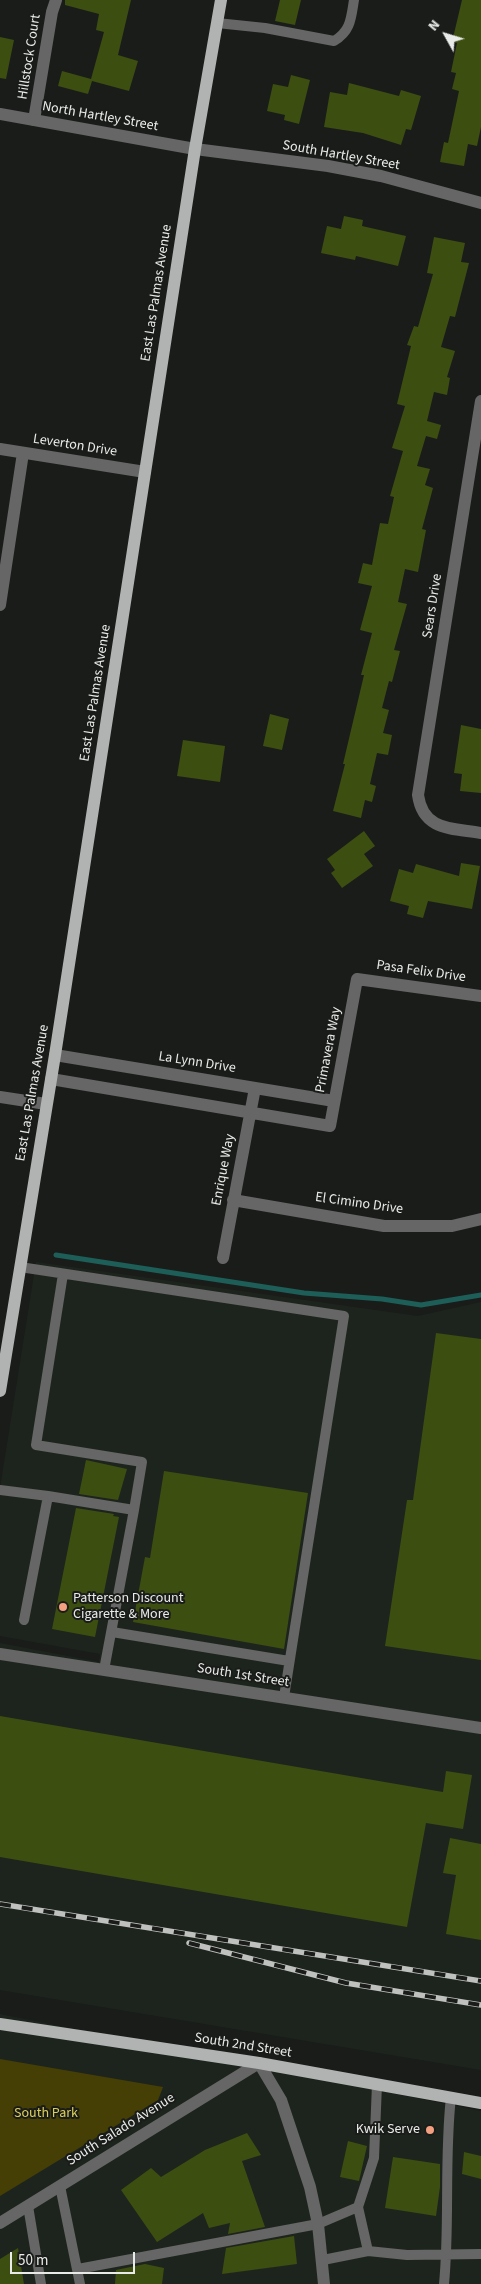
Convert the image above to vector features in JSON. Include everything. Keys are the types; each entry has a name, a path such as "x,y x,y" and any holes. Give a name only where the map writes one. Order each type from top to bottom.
{"main road":[{"name":"East Las Palmas Avenue","path":"0,1391 2,1365 55,1055 194,150 221,0"},
{"name":"South 2nd Street","path":"0,2024 259,2063 481,2102"}],"street":[{"name":"Hillstock Court","path":"34,120 52,12 56,0"},
{"name":"North Hartley Street","path":"0,114 194,150"},
{"name":"South Hartley Street","path":"194,150 328,166 380,176 481,202"},
{"name":"Sears Drive","path":"481,401 418,795 420,808 424,814 440,826 481,833"},
{"name":"Leverton Drive","path":"0,449 145,472"},
{"path":"0,605 23,453"},
{"name":"Pasa Felix Drive","path":"357,979 481,996"},
{"name":"Primavera Way","path":"251,1113 330,1126 357,979"},
{"name":"La Lynn Drive","path":"55,1055 334,1101"},
{"path":"51,1079 251,1113"},
{"name":"Enrique Way","path":"223,1258 255,1088"},
{"path":"0,1097 46,1104"},
{"name":"El Cimino Drive","path":"233,1200 384,1226 452,1226 481,1219"},
{"name":"South 1st Street","path":"0,1654 481,1728"},
{"path":"259,2063 281,2100 310,2187 318,2224 324,2284"},
{"name":"South Salado Avenue","path":"0,2223 259,2063"}],"lane":[{"path":"217,23 265,28 334,41 341,37 350,26 354,0"},
{"path":"20,1267 344,1316 284,1697"},
{"path":"63,1274 36,1445 142,1462 104,1670"},
{"path":"0,1490 134,1510"},
{"path":"24,1620 48,1496"},
{"path":"112,1632 289,1660"},
{"path":"368,2251 358,2207 374,2158 377,2084"},
{"path":"444,2284 447,2254 446,2138 451,2097"},
{"path":"60,2186 80,2284"},
{"path":"28,2206 41,2284"},
{"path":"78,2269 318,2224 358,2207"},
{"path":"323,2260 368,2251 407,2255 481,2254"}],"shaded area":[{"path":"36,1262 418,1316 481,1302 481,2070 0,1990 0,1643 99,1662 100,1654 0,1636 0,1488"},
{"path":"0,2014 481,2111 481,2284 0,2284"}],"green space":[{"name":"South Park","path":"0,2059 163,2087 158,2100 0,2196"}],"building":[{"path":"65,0 131,0 118,55 138,61 129,91 92,81 88,94 58,86 62,71 91,79 104,32 96,30 99,14 65,5"},
{"path":"280,0 301,0 295,25 275,21"},
{"path":"462,0 481,0 481,127 477,146 468,144 464,166 440,162 444,142 448,143 459,91 452,89 456,73 451,72 457,43 452,42"},
{"path":"0,37 14,40 6,79 0,78"},
{"path":"291,75 310,80 299,124 284,120 285,115 267,111 273,84 288,87"},
{"path":"349,83 399,96 401,90 421,96 411,130 406,129 401,145 363,133 324,127 330,92 347,95"},
{"path":"344,216 363,220 362,226 406,236 398,266 356,256 355,260 321,253 327,226 341,229"},
{"path":"434,237 465,243 461,262 469,263 455,317 450,316 441,347 455,351 447,377 450,378 447,395 434,392 427,421 441,425 437,439 426,436 417,466 430,469 425,485 433,488 422,529 426,530 418,572 405,569 398,602 407,604 394,650 400,651 392,682 389,681 382,708 389,710 383,733 392,735 388,755 377,753 370,784 376,786 372,802 365,800 361,818 333,811 364,675 361,675 372,633 360,630 372,586 358,583 363,563 372,565 380,523 388,524 394,497 390,496 403,451 392,448 405,406 397,404 411,346 407,345 414,326 418,327 433,274 427,273"},
{"path":"270,714 289,719 282,750 263,746"},
{"path":"461,725 481,729 481,793 460,791 462,774 454,773"},
{"path":"183,740 225,746 220,782 177,776"},
{"path":"364,831 375,846 364,854 373,866 342,888 331,873 335,870 327,859"},
{"path":"461,863 480,866 472,909 428,901 423,918 407,914 409,906 390,901 399,869 413,873 416,864 459,876"},
{"path":"436,1333 481,1339 481,1660 385,1646 407,1500 413,1500"},
{"path":"86,1460 127,1469 118,1500 79,1494"},
{"path":"164,1471 308,1493 284,1649 133,1622 145,1557 150,1558"},
{"path":"76,1508 114,1514 113,1516 119,1517 95,1637 52,1629"},
{"path":"0,1716 443,1792 446,1771 472,1775 463,1829 426,1823 407,1927 0,1857"},
{"path":"450,1838 481,1844 481,1940 446,1934 456,1875 443,1873"},
{"path":"247,2133 261,2155 242,2161 265,2227 228,2234 230,2223 209,2228 203,2213 157,2242 121,2190 151,2168 161,2177 205,2150"},
{"path":"348,2141 367,2146 359,2181 340,2177"},
{"path":"464,2152 481,2156 481,2179 462,2174"},
{"path":"393,2157 440,2164 440,2187 436,2216 385,2208"},
{"path":"294,2236 297,2264 222,2274 226,2248"},
{"path":"18,2248 24,2284 0,2284 0,2259"},
{"path":"145,2264 164,2268 162,2284 115,2284 116,2270"}],"waterway":[{"path":"56,1255 304,1293 382,1299 421,1305 481,1295"}],"railway":[{"path":"0,1904 481,1981"},
{"path":"189,1943 346,1983 481,2005"}],"place":[{"name":"Patterson Discount Cigarette & More","path":"63,1607"},
{"name":"Kwik Serve","path":"430,2130"}]}
